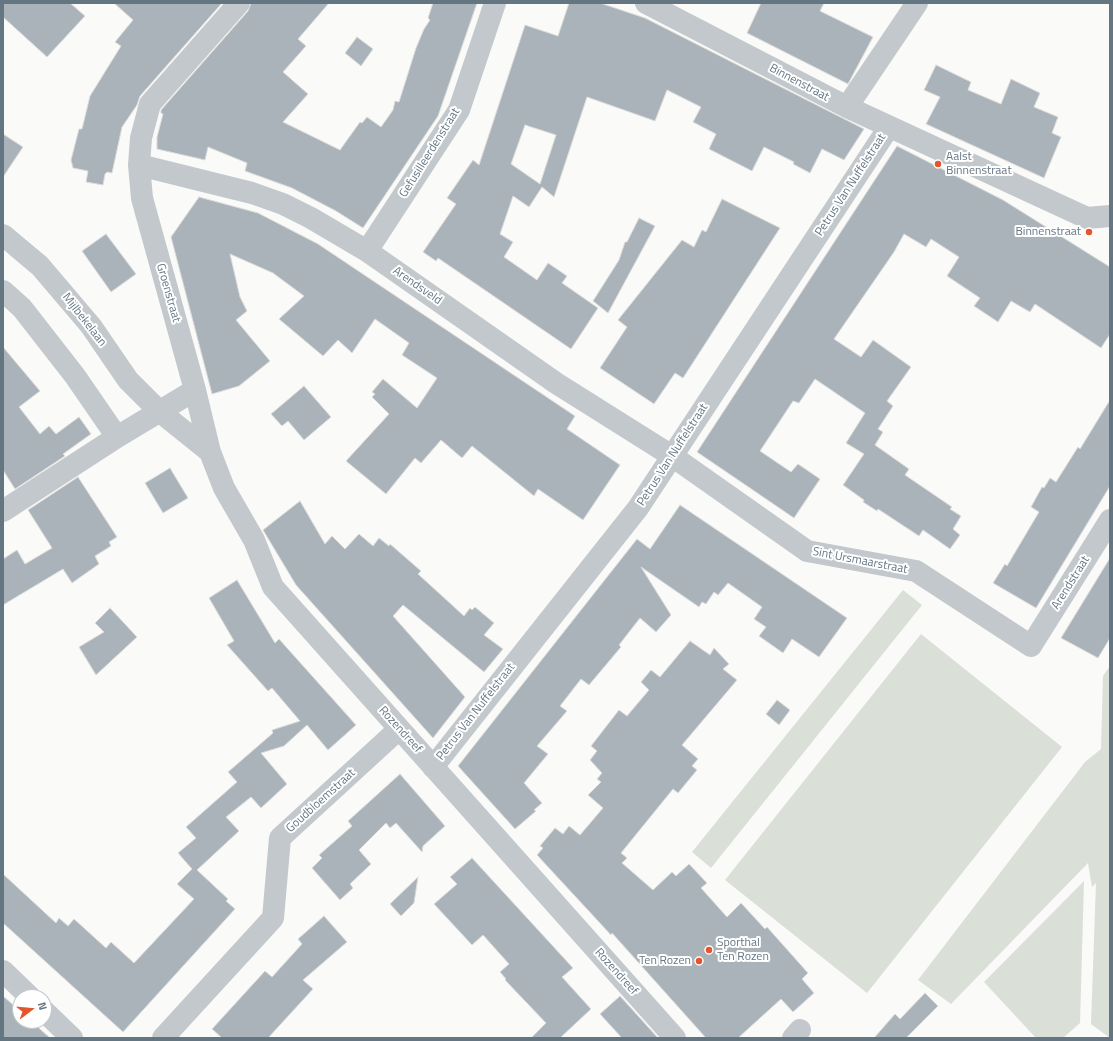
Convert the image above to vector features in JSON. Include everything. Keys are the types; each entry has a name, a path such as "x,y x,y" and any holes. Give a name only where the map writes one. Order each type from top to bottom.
{"street":[{"name":"Groenstraat","path":"195,390 142,198 138,165 141,138 150,104 239,3"},
{"name":"Gefusilleerdenstraat","path":"367,251 458,110 494,3"},
{"name":"Binnenstraat","path":"646,3 846,107 1087,218 1110,216"},
{"path":"846,107 917,3"},
{"name":"Petrus Van Nuffelstraat","path":"433,767 638,508 890,127"},
{"name":"Arendsveld","path":"138,165 252,193 282,204 311,218 367,251 556,383 672,456"},
{"name":"Mijlbekelaan","path":"3,235 40,266 91,326 128,380 158,411"},
{"path":"3,290 22,308 75,376 117,437"},
{"path":"3,512 117,437 195,390"},
{"name":"Rozendreef","path":"195,390 210,452 224,488 254,540 272,587 675,1038"},
{"path":"158,411 210,452"},
{"name":"Sint Ursmaarstraat","path":"672,456 807,551 916,571 1031,646"},
{"name":"Arendstraat","path":"1031,646 1110,520"},
{"name":"Goudbloemstraat","path":"163,1038 273,918 280,838 399,729"},
{"path":"3,971 22,989"},
{"path":"52,1019 72,1038"}],"shaded area":[{"path":"903,590 922,605 711,868 692,852"},
{"path":"921,634 1062,747 867,993 725,880"},
{"path":"1110,666 1110,1038 1091,1024 1096,883 1092,887 1088,863 951,1004 918,980 1085,762 1101,749 1103,676"},
{"path":"1084,881 1080,1023 1063,1038 1036,1038 984,982"}],"building":[{"path":"3,3 70,3 85,16 47,57 3,17"},
{"path":"114,3 222,3 140,96 137,105 122,127 112,173 107,172 105,174 103,185 86,182 88,171 73,168 71,160 79,129 82,129 90,96 121,46 115,42 133,20"},
{"path":"251,3 329,3 298,39 306,46 283,72 308,94 283,122 340,150 360,122 362,123 367,117 381,127 393,110 395,101 399,102 416,48 424,29 430,20 428,18 433,3 477,3 438,116 363,228 336,211 292,188 245,171 247,163 208,147 205,160 157,149 157,137 163,114 161,113 161,110 248,11"},
{"path":"569,3 600,3 645,18 864,129 844,160 822,149 810,173 793,164 794,162 764,147 752,171 709,149 716,134 693,122 701,107 667,90 655,121 587,97 554,197 542,187 529,207 513,196 500,234 513,242 504,257 537,280 548,263 567,276 562,283 598,308 571,349 438,258 436,261 423,252 456,204 447,198 473,160 479,165 525,25 558,36","holes":["525,125 556,135 540,184 511,164"]},
{"path":"761,3 824,3 820,11 873,37 848,84 747,33"},
{"path":"357,37 373,49 361,66 345,53"},
{"path":"936,65 971,82 968,90 1001,104 1011,79 1040,93 1034,107 1058,117 1052,133 1061,137 1044,178 926,124 940,97 924,90"},
{"path":"3,134 23,147 3,177"},
{"path":"897,146 1003,200 1110,267 1110,334 1101,348 1035,304 1030,312 1011,301 998,322 974,306 980,298 947,276 959,257 931,239 926,247 904,234 894,252 834,339 861,357 873,340 911,367 887,401 893,406 878,429 883,432 875,445 909,469 905,475 952,507 950,509 961,516 953,529 960,535 950,549 923,530 919,536 878,509 877,511 863,502 864,500 843,485 864,454 846,443 865,413 815,379 799,403 793,401 760,451 791,472 798,464 820,479 794,518 697,452"},
{"path":"199,197 258,213 318,244 575,416 567,429 620,465 583,520 538,489 534,496 472,446 462,458 441,440 421,463 415,458 386,494 346,461 389,414 372,397 375,394 372,392 383,379 417,408 437,378 402,355 409,343 375,319 352,353 338,340 323,356 279,319 304,296 273,273 230,254 240,297 247,311 236,320 270,361 239,386 212,394 171,237"},
{"path":"722,199 780,228 683,378 675,373 654,404 600,368 627,327 618,320 682,240 694,247 702,230 706,232"},
{"path":"639,218 655,226 608,313 593,301 619,260 625,242 627,242"},
{"path":"106,234 136,274 111,292 82,251"},
{"path":"3,347 40,391 19,407 40,434 49,426 56,434 79,417 91,434 63,454 65,456 15,489 3,470"},
{"path":"304,386 331,417 304,440 288,421 282,426 271,414"},
{"path":"1110,400 1110,486 1036,608 993,583 1005,564 1007,566 1039,512 1031,507 1042,487 1044,488 1050,478 1056,482 1078,447 1080,449"},
{"path":"170,468 188,498 163,513 145,483"},
{"path":"78,477 117,537 109,542 111,546 95,556 99,564 72,583 63,569 3,605 3,559 17,550 25,564 52,548 28,510"},
{"path":"300,501 325,544 332,536 345,549 359,534 373,546 379,538 389,546 390,544 421,571 418,574 464,616 470,608 472,610 475,607 494,623 484,635 503,649 484,672 403,605 393,616 465,697 433,738 296,585 263,530"},
{"path":"680,505 847,618 819,657 792,639 783,653 759,636 766,627 754,619 762,607 728,583 718,595 714,592 706,604 702,602 699,607 641,567 671,615 656,632 640,618 619,645 621,647 589,685 581,679 560,706 567,711 537,746 548,754 524,783 542,803 534,810 536,811 515,829 458,766 637,539 650,549"},
{"path":"1110,558 1110,638 1098,658 1061,638"},
{"path":"237,580 275,643 279,639 356,725 328,750 307,725 284,746 261,753 287,784 261,808 251,797 226,817 239,831 197,870 228,899 226,901 235,909 123,1032 3,923 3,874 56,923 59,918 68,926 74,919 106,948 111,942 134,963 194,899 177,884 192,869 178,853 196,838 186,827 237,782 228,772 273,733 272,730 300,721 272,688 268,691 227,645 234,641 209,598"},
{"path":"110,608 137,637 96,675 79,647 104,632 95,623"},
{"path":"690,641 710,655 714,648 729,664 723,669 737,680 682,745 698,759 692,766 697,770 678,793 673,789 621,853 627,858 622,863 653,890 672,872 676,876 689,864 707,883 701,888 727,917 741,903 765,929 767,927 808,973 802,979 814,993 793,1012 781,999 738,1038 706,1038 612,933 611,935 537,855 543,848 540,846 555,828 563,834 569,826 580,835 603,808 588,795 601,782 597,779 602,773 590,760 597,751 591,746 619,710 627,716 649,690 641,682 651,670 660,677"},
{"path":"777,700 790,710 779,725 766,714"},
{"path":"400,774 445,826 423,846 422,852 396,823 390,828 386,823 359,850 371,864 350,884 353,888 340,900 312,868 322,858 319,855 352,826 348,821"},
{"path":"472,858 573,968 562,977 591,1009 560,1038 531,1038 546,1023 505,980 506,979 500,972 509,964 483,935 472,945 434,904 457,884 450,877"},
{"path":"418,877 414,903 401,916 390,904"},
{"path":"324,916 347,942 303,980 313,989 268,1038 222,1038 212,1029 265,971 272,977 302,944 298,939"},
{"path":"925,993 938,1006 906,1038 874,1038 895,1014 900,1019"},
{"path":"3,996 12,1004 12,1029 40,1029 50,1038 3,1038"},
{"path":"620,996 658,1038 622,1038 600,1014"}],"place":[{"name":"Aalst Binnenstraat","path":"938,164"},
{"name":"Binnenstraat","path":"1089,232"},
{"name":"Sporthal Ten Rozen","path":"709,950"},
{"name":"Ten Rozen","path":"699,961"}]}
